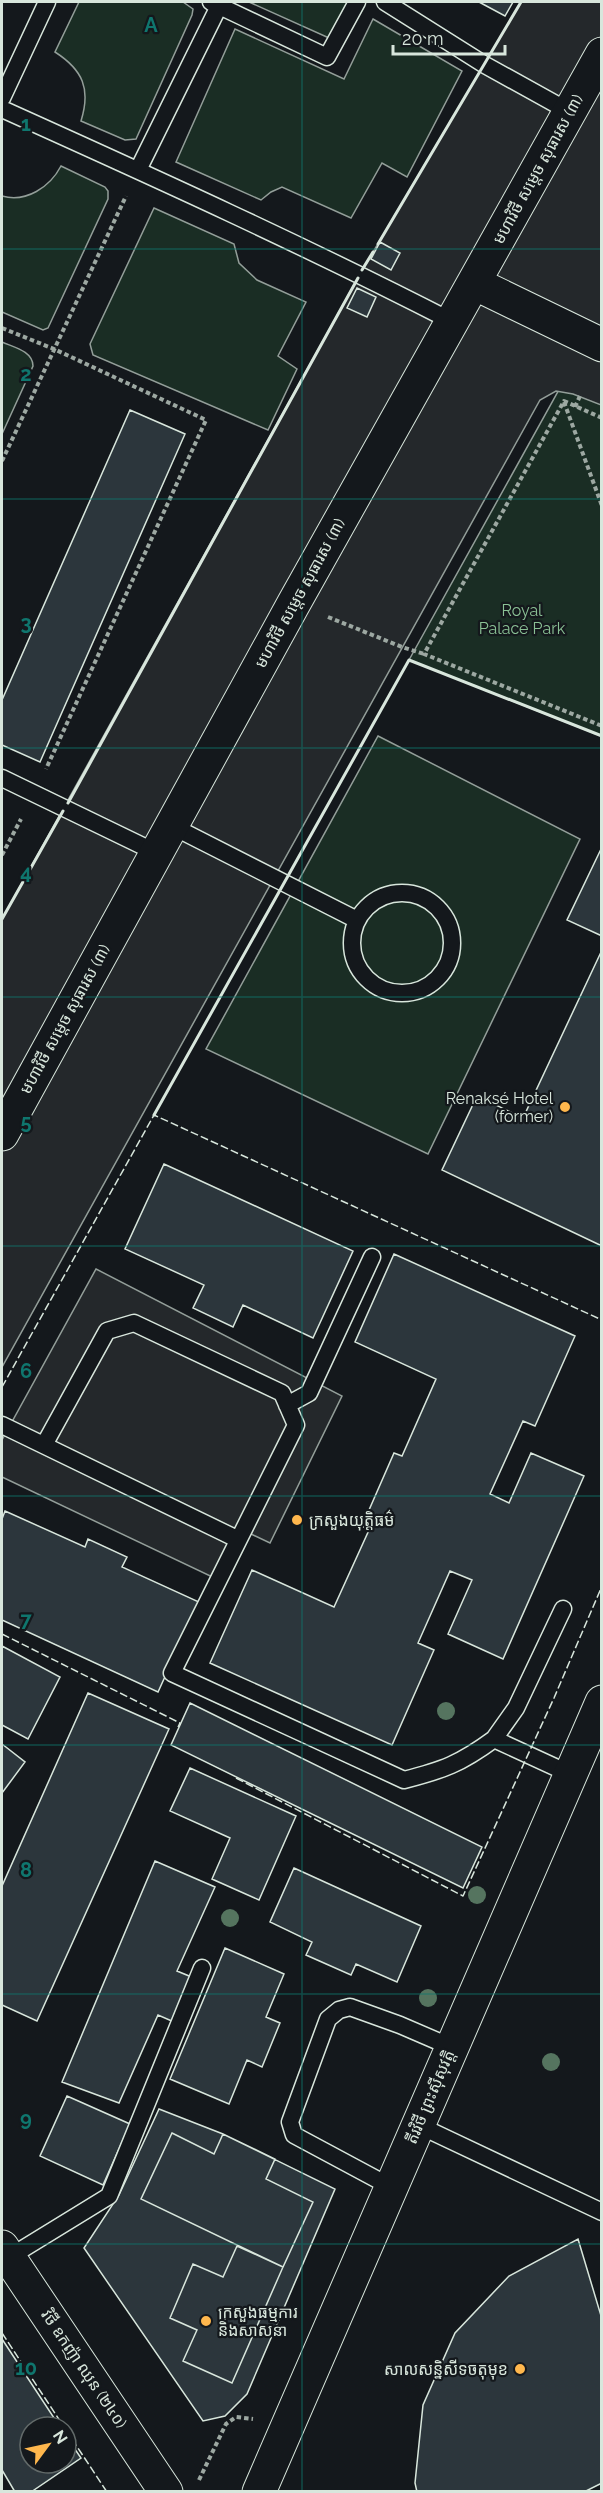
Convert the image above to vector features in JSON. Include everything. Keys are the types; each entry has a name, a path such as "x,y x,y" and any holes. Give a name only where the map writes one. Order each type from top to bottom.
{"street":[{"name":"មហាវិថី សម្តេច សុធារស (៣)","path":"6,1117 165,839 294,603 602,54"},
{"path":"474,283 602,345"},
{"name":"តីរវិថី ព្រះស៊ីសុវត្តិ","path":"259,2492 602,1702"},
{"name":"វិថី ឧកញ៉ា ឈុន (២៤០)","path":"5,2252 166,2492"}],"lane":[{"path":"2,98 47,2"},
{"path":"138,170 217,3 327,57 357,2"},
{"path":"385,2 485,65 570,112"},
{"path":"2,109 360,274 453,322"},
{"path":"2,778 35,794 165,839 357,920"},
{"path":"400,892 418,896 433,904 446,919 451,943 450,956 443,972 433,983 418,991 406,993 390,992 369,981 355,961 352,936 357,920 368,905 383,896 400,892"},
{"path":"287,1405 309,1393 372,1257"},
{"path":"44,1445 107,1331 134,1323 282,1394 296,1425 172,1673 404,1780 440,1771 466,1760 494,1739 516,1708 563,1609"},
{"path":"2,1425 237,1539"},
{"path":"494,1739 570,1774"},
{"path":"5,2252 109,2196 202,1968"},
{"path":"391,2187 294,2135 290,2122 328,2019 339,2010 350,2007 451,2047"},
{"path":"418,2125 602,2212"}],"path":[{"path":"2,461 138,170"},
{"path":"2,328 54,349 206,420 35,794 2,855"},
{"path":"575,407 580,396"},
{"path":"424,654 564,401"},
{"path":"564,401 602,418"},
{"path":"564,401 602,506"},
{"path":"294,603 602,726"},
{"path":"198,2482 226,2424 236,2417 246,2417 288,2428"}],"green space":[{"path":"79,2 183,2 193,9 136,139 125,140 81,121 85,99 82,81 72,66 55,52"},
{"path":"249,2 348,2 329,38"},
{"path":"373,19 462,71 407,177 382,163 351,218 282,187 261,200 176,162 235,29 344,79"},
{"path":"61,166 105,187 108,191 108,199 48,328 43,330 2,312 2,196 20,197 36,192 51,181"},
{"path":"154,208 234,244 239,263 257,280 306,302 278,356 297,369 268,430 93,355 90,344"},
{"name":"Royal Palace Park","path":"601,314 601,736 409,660"},
{"path":"2,342 26,353 33,366 2,434"},
{"path":"378,736 580,839 428,1154 206,1049"}],"shaded area":[{"path":"521,2 601,2 601,405 573,394 556,391 540,400 2,1367 2,919 360,274"},
{"path":"96,1269 342,1396 270,1543 249,1533 225,1583 2,1477 2,1440"}],"building":[{"path":"479,2 513,2 505,16"},
{"path":"380,242 400,253 391,270 371,259"},
{"path":"357,288 376,297 367,317 347,308"},
{"path":"130,410 185,434 40,762 2,745 2,700"},
{"path":"602,847 602,936 567,920"},
{"name":"Renaksé Hotel (former)","path":"602,950 602,1246 442,1170 477,1096 523,1118"},
{"path":"164,1164 353,1251 313,1338 243,1305 233,1327 193,1308 204,1285 125,1249"},
{"path":"394,1254 575,1336 535,1426 523,1421 490,1494 509,1503 531,1453 584,1476 503,1659 448,1634 472,1580 450,1571 418,1643 434,1650 392,1745 210,1663 252,1570 334,1607 369,1530 362,1526 394,1453 402,1456 436,1379 355,1342"},
{"path":"5,1511 85,1547 88,1539 127,1557 122,1567 199,1602 158,1692 2,1620 2,1519"},
{"path":"2,1646 60,1677 28,1739 2,1725"},
{"path":"88,1693 169,1729 37,2021 2,2005 2,1886"},
{"path":"190,1703 482,1847 463,1888 171,1745"},
{"path":"2,1744 25,1762 2,1793"},
{"path":"190,1768 296,1816 259,1900 212,1879 230,1838 170,1811"},
{"path":"155,1861 215,1887 177,1971 194,1978 174,2022 158,2015 119,2103 62,2082"},
{"path":"294,1868 421,1926 397,1982 356,1964 351,1975 306,1955 312,1942 270,1922"},
{"path":"225,1948 284,1974 266,2017 280,2023 262,2067 247,2060 229,2104 170,2079"},
{"path":"67,2096 130,2124 103,2185 40,2156"},
{"name":"ក្រសួងធម្មការ និងសាសនា","path":"159,2109 223,2134 335,2189 247,2394 225,2416 203,2421 84,2248 119,2195"},
{"path":"172,2133 214,2154 223,2134 275,2159 266,2179 313,2202 283,2267 141,2199"},
{"name":"សាលសន្និសីទចតុមុខ","path":"578,2239 602,2319 602,2483 584,2492 417,2492 415,2483 423,2405 455,2333 509,2276"},
{"name":"ក្រសួងធម្មការ និងសាសនា","path":"237,2246 283,2267 232,2383 183,2361 197,2330 170,2318 193,2264 223,2277"},
{"path":"2,2339 52,2415 18,2415 18,2475 56,2475 31,2492 15,2492 2,2470"}],"fence":[{"path":"2,1387 154,1115 602,1320"},
{"path":"236,1778 463,1896 554,1698 602,1586"},
{"path":"2,1634 180,1723 178,1727"},
{"path":"2,2333 56,2415"},
{"path":"78,2448 107,2492"}],"wall":[{"path":"378,244 521,2"},
{"path":"362,270 373,252"},
{"path":"68,803 358,278"},
{"path":"154,1115 409,660 602,736"},
{"path":"2,919 63,811"}],"place":[{"name":"Renaksé Hotel (former)","path":"565,1107"},
{"name":"ក្រសួងយុត្ដិធម៌","path":"297,1520"},
{"name":"ក្រសួងធម្មការ និងសាសនា","path":"206,2321"},
{"name":"សាលសន្និសីទចតុមុខ","path":"520,2369"}]}
